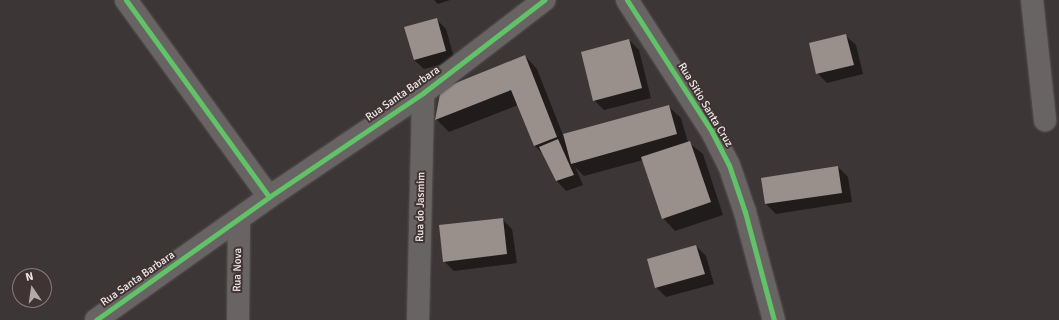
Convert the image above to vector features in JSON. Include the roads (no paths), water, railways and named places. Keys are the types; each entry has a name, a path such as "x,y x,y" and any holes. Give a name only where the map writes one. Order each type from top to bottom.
{"street":[{"path":"126,0 268,197"},
{"name":"Rua Santa Barbara","path":"96,320 239,220 268,197 423,93 544,0"},
{"name":"Rua Sitio Santa Cruz","path":"627,0 712,132 729,165 745,212 774,320"},
{"path":"1032,0 1045,120"},
{"name":"Rua do Jasmim","path":"418,320 423,93"},
{"name":"Rua Nova","path":"238,320 239,220"}]}
